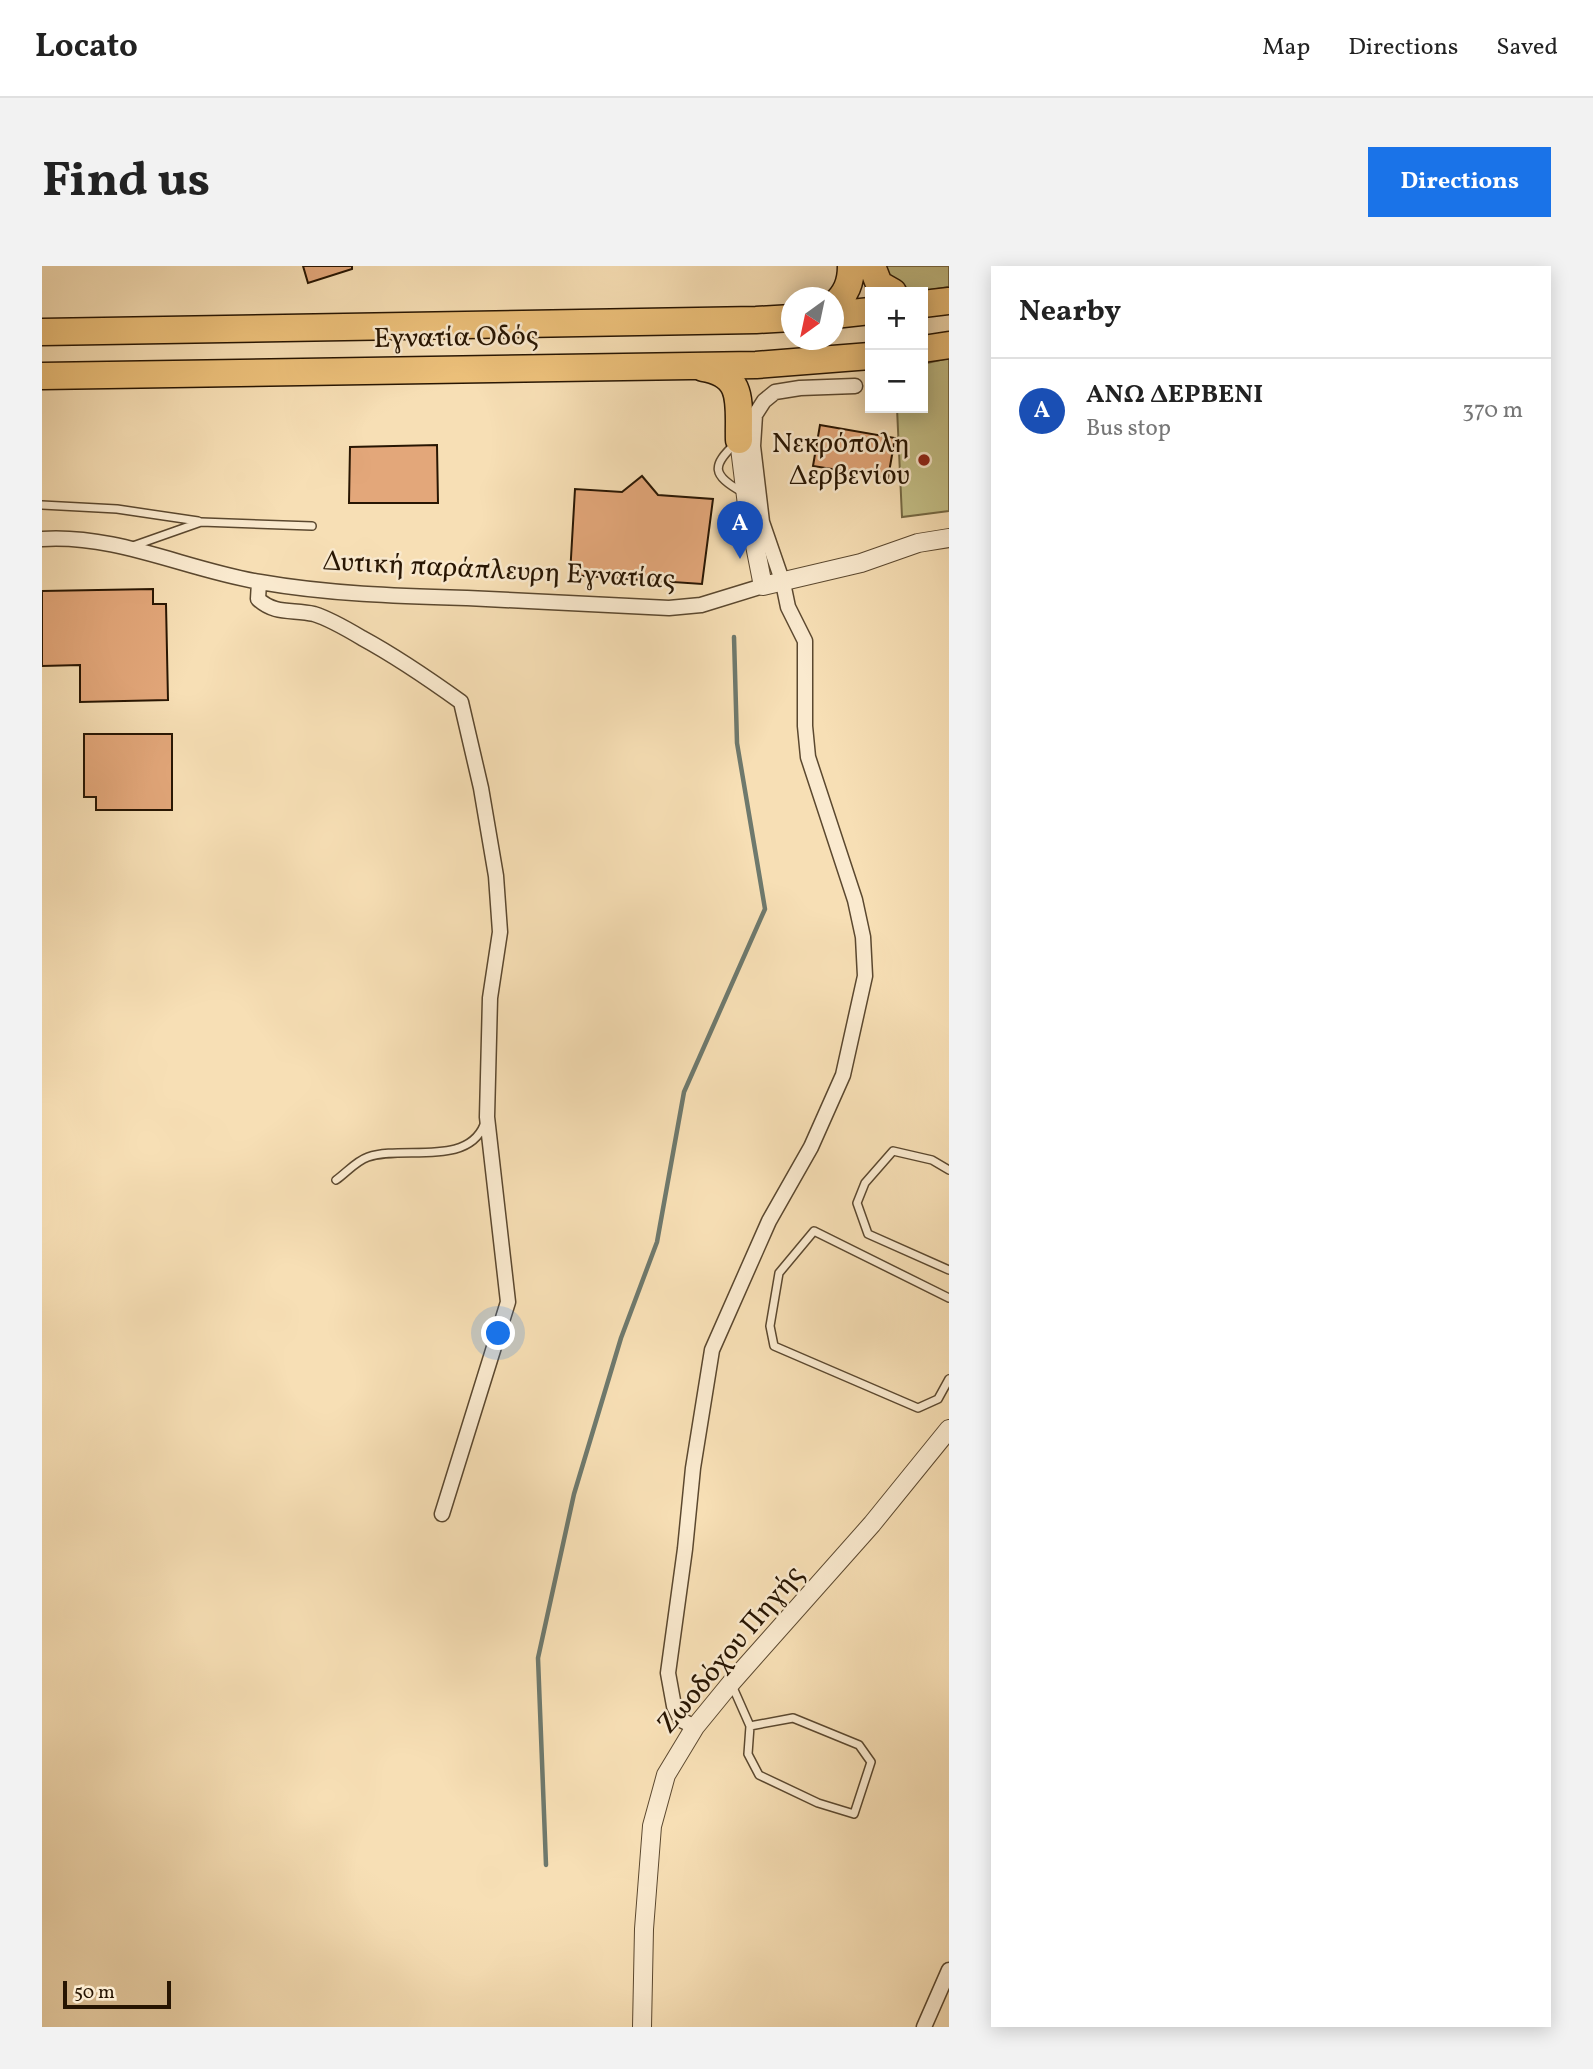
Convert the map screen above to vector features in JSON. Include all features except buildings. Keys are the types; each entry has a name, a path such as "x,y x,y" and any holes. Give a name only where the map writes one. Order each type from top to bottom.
{"highway":[{"path":"844,295 851,278 851,266"},
{"path":"872,266 879,284 884,287"},
{"path":"928,302 949,300"},
{"path":"844,314 865,312"},
{"name":"Εγνατία Οδός","path":"42,332 781,319"},
{"path":"928,348 949,345"},
{"name":"Εγνατία Οδός","path":"42,376 756,365 865,356"},
{"path":"691,366 712,369 732,379 738,397 739,440"}],"street":[{"path":"695,1727 681,1720 674,1706 668,1673 693,1468 712,1350 769,1221 811,1147 843,1075 865,976 863,937 855,900 808,758 805,726 805,641 788,607 783,583 762,522 753,446 755,415 764,401 775,392 800,387 855,386"},
{"path":"739,440 745,494 763,586"},
{"path":"42,548 65,538"},
{"name":"Δυτική παράπλευρη Εγνατίας","path":"42,539 65,538 126,548 259,582 365,594 669,608 701,605 763,586 861,563 918,543 949,538"},
{"path":"259,582 258,599 266,606 277,611 314,614 346,629 408,663 461,702 481,788 500,932 491,998 486,1117 508,1302 442,1514"},
{"name":"Ζωοδόχου Πηγής","path":"642,2027 644,1929 652,1826 666,1775 695,1727 872,1524 949,1429"},
{"path":"924,2027 949,1970"}],"lane":[{"path":"42,505 117,509 201,522 312,526"},
{"path":"126,548 201,522"},
{"path":"336,1180 366,1157 464,1148 474,1142 483,1129 486,1117"},
{"path":"949,1170 932,1160 893,1151 865,1183 857,1203 867,1234 949,1270"},
{"path":"949,1298 814,1231 779,1273 770,1326 774,1346 918,1408 938,1399 949,1378"},
{"path":"731,1683 750,1727 748,1754 759,1775 818,1803 855,1814 871,1762 859,1745 793,1718 750,1727"}],"shaded area":[{"path":"882,266 949,266 949,287 928,290 928,287 898,287"},
{"name":"Νεκρόπολη Δερβενίου","path":"949,358 949,511 902,517 897,413 928,413 928,363"}],"waterway":[{"path":"546,1865 538,1658 574,1494 621,1338 657,1242 684,1092 765,909 737,743 734,637"}],"place":[{"name":"Νεκρόπολη Δερβενίου","path":"924,460"},
{"name":"ΑΝΩ ΔΕΡΒΕΝΙ","path":"740,559"}]}
